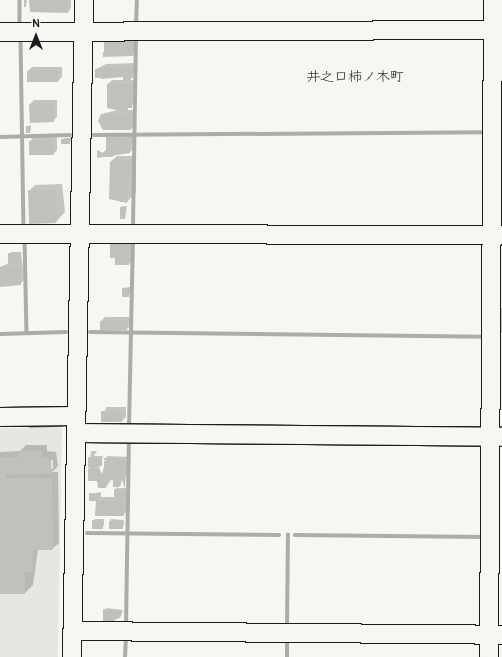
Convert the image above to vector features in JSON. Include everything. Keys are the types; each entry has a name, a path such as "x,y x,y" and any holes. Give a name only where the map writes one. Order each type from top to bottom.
{"street":[{"path":"72,657 84,0"},
{"path":"489,657 496,635 497,30 493,0"},
{"path":"0,32 83,30 497,30"},
{"path":"0,234 497,235"},
{"path":"0,417 76,425 496,437"},
{"path":"72,631 496,635"}],"shaded area":[{"path":"0,428 62,428 58,657 0,657"}],"building":[{"path":"29,0 68,0 68,13 30,12"},
{"path":"104,40 133,40 133,56 103,57 103,52 108,52 104,51"},
{"path":"133,66 133,77 129,81 123,81 123,77 101,79 101,67"},
{"path":"95,69 101,69 101,78 95,78"},
{"path":"58,70 58,82 27,82 27,71"},
{"path":"107,84 132,84 132,108 127,108 127,112 107,108"},
{"path":"54,103 54,122 30,123 29,104"},
{"path":"101,114 132,114 131,130 103,130 98,121"},
{"path":"26,126 30,126 30,133 26,133"},
{"path":"106,137 131,138 130,153 97,158 97,150 103,153 106,150"},
{"path":"61,139 70,139 70,144 61,144"},
{"path":"54,140 54,155 29,155 29,141"},
{"path":"115,158 131,162 127,203 109,199 110,162"},
{"path":"28,190 56,190 56,210 59,210 56,223 29,224"},
{"path":"120,207 126,207 125,219 120,219"},
{"path":"129,241 129,265 115,265 115,258 110,258 110,242"},
{"path":"8,253 20,253 21,265 8,265"},
{"path":"0,267 21,267 21,285 0,287"},
{"path":"122,288 129,288 129,297 122,297"},
{"path":"498,318 502,318 502,333 498,333"},
{"path":"100,321 127,321 127,330 100,330"},
{"path":"101,411 122,411 122,422 101,422"},
{"path":"19,451 42,451 42,457 50,458 52,473 6,475 6,478 52,478 53,550 33,550 33,572 25,572 25,594 0,594 0,457 19,457"},
{"path":"88,457 102,458 102,466 88,468"},
{"path":"104,458 124,458 124,460 104,460"},
{"path":"104,461 126,461 125,489 122,480 119,487 113,487 113,480 107,480 106,488 98,488 97,481 88,481 88,469 100,469 100,474 104,474"},
{"path":"114,489 125,490 125,500 114,500"},
{"path":"89,493 99,493 99,501 124,501 124,516 95,516 96,501 89,501"},
{"path":"92,520 103,520 103,529 92,529"},
{"path":"109,521 123,521 123,529 109,529"},
{"path":"103,609 122,611 122,614 113,622 103,622"}],"waterway":[{"path":"20,0 20,25"},
{"path":"136,26 137,0"},
{"path":"133,226 136,37"},
{"path":"21,39 24,225"},
{"path":"94,135 486,132"},
{"path":"0,137 70,135"},
{"path":"25,239 27,333"},
{"path":"129,427 133,240"},
{"path":"0,334 66,332"},
{"path":"90,332 486,337"},
{"path":"30,426 61,425"},
{"path":"126,625 129,440"},
{"path":"87,533 279,535"},
{"path":"287,626 288,535"},
{"path":"295,535 484,537"},
{"path":"125,657 126,637"},
{"path":"287,639 287,657"}],"district":[{"name":"井之口柿ノ木町","path":"355,77"}]}
